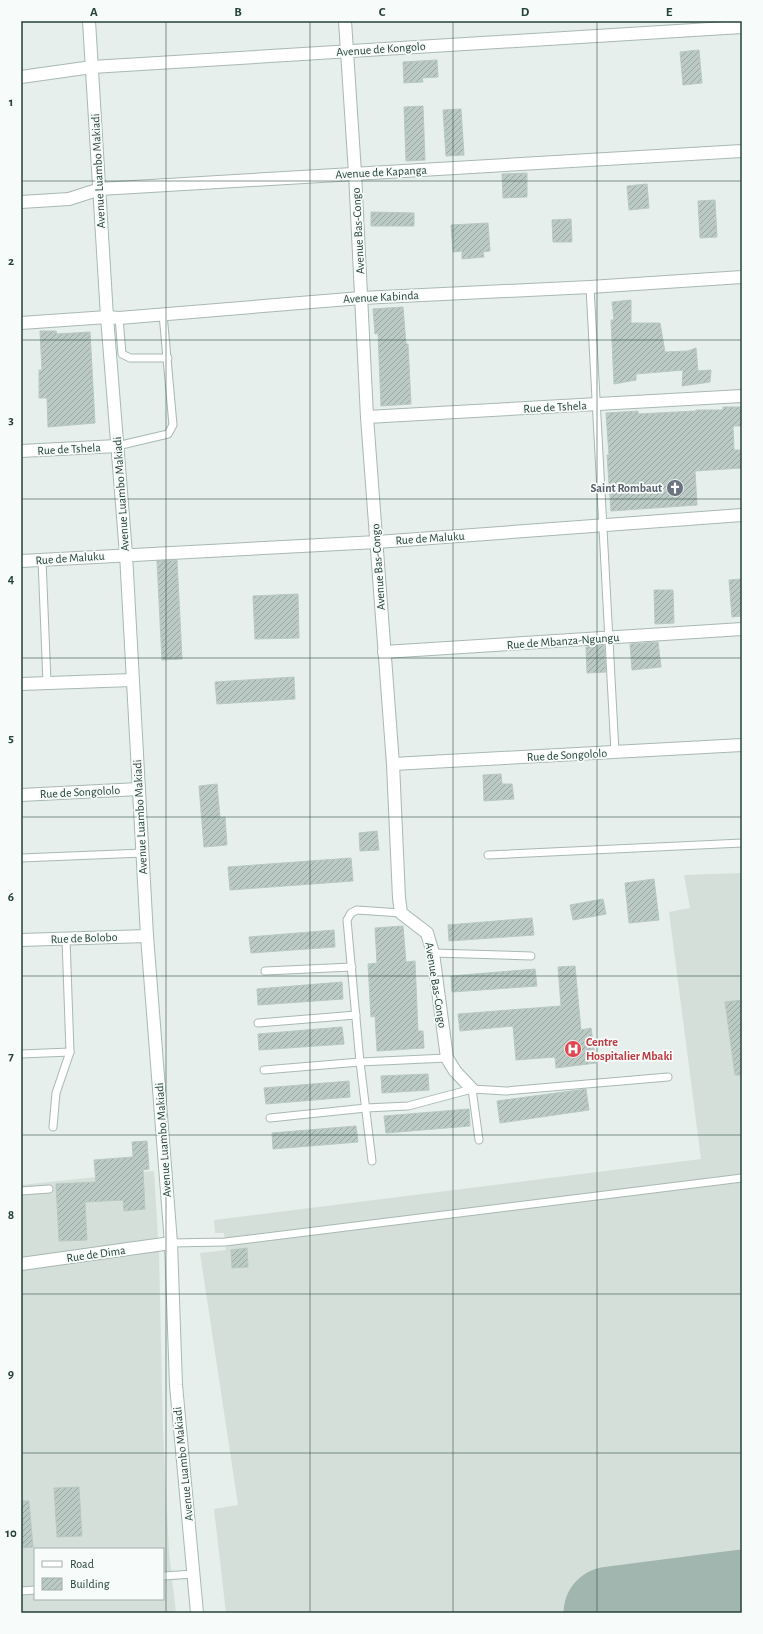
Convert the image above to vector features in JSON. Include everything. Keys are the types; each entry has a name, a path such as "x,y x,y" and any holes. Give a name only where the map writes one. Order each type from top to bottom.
{"street":[{"name":"Avenue Luambo Makiadi","path":"89,21 100,189 113,317 117,446 126,554 147,936 171,1243 176,1385 197,1613"},
{"name":"Avenue Bas-Congo","path":"345,21 368,417 393,764 399,898 401,913 427,934 433,953 447,1058 455,1072 472,1089"},
{"name":"Avenue de Kongolo","path":"21,77 92,68 742,27"},
{"name":"Avenue de Kapanga","path":"21,202 69,199 100,189 742,151"},
{"name":"Avenue Kabinda","path":"21,324 361,298 590,288 742,277"},
{"name":"Rue de Tshela","path":"368,417 742,396"},
{"name":"Rue de Tshela","path":"21,451 117,446"},
{"name":"Rue de Maluku","path":"21,561 126,554 377,542 742,515"},
{"name":"Rue de Mbanza-Ngungu","path":"384,652 742,629"},
{"path":"21,684 132,680"},
{"name":"Rue de Songololo","path":"393,764 742,745"},
{"name":"Rue de Songololo","path":"21,796 139,789"},
{"name":"Rue de Bolobo","path":"21,940 147,936"},
{"name":"Rue de Dima","path":"21,1264 171,1243"}],"lane":[{"path":"590,288 615,752"},
{"path":"117,446 168,434 173,425 163,314"},
{"path":"113,317 122,354 130,358 168,358"},
{"path":"42,560 47,683"},
{"path":"488,855 742,843"},
{"path":"21,858 143,853"},
{"path":"372,1161 360,1062 347,920 351,913 357,910 401,913"},
{"path":"53,1127 56,1093 70,1052 66,939"},
{"path":"433,953 531,956"},
{"path":"266,971 352,967"},
{"path":"258,1023 356,1015"},
{"path":"21,1054 70,1052"},
{"path":"264,1070 360,1062 447,1058"},
{"path":"270,1118 366,1108 408,1106 472,1089 506,1091 668,1077"},
{"path":"472,1089 479,1140"},
{"path":"171,1243 225,1242 742,1178"},
{"path":"21,1191 49,1189"},
{"path":"164,1576 194,1574"},
{"path":"21,1592 34,1590"}],"shaded area":[{"path":"742,873 742,1613 226,1613 214,1509 238,1505 200,1253 226,1250 224,1233 215,1233 214,1220 701,1159 669,912 690,908 684,875"},
{"path":"154,1171 159,1253 163,1431 169,1552 176,1613 21,1613 21,1185"}],"building":[{"path":"699,50 702,83 683,85 680,52"},
{"path":"437,60 438,77 422,78 423,82 404,83 403,62"},
{"path":"423,106 425,160 406,161 404,107"},
{"path":"461,109 464,155 446,156 443,110"},
{"path":"527,173 527,197 503,198 502,174"},
{"path":"647,184 649,208 629,210 627,186"},
{"path":"715,200 717,237 700,238 698,201"},
{"path":"371,212 414,213 414,226 371,226"},
{"path":"571,219 572,242 553,242 552,220"},
{"path":"488,223 490,251 483,252 484,257 462,259 462,251 453,252 451,225"},
{"path":"631,300 631,323 660,323 665,352 688,351 696,348 698,371 711,370 710,382 682,386 683,370 636,374 636,380 614,384 611,320 614,320 612,302"},
{"path":"403,307 406,344 408,344 411,404 381,406 378,333 375,334 373,309"},
{"path":"40,331 56,331 57,334 90,332 95,423 48,427 47,398 39,398 39,370 42,370"},
{"path":"723,407 742,407 742,426 733,426 734,450 742,450 742,468 695,471 697,505 611,511 606,413 638,411 638,414 696,410 723,410"},
{"path":"177,560 182,659 162,660 157,561"},
{"path":"742,579 742,616 732,617 729,580"},
{"path":"654,590 673,590 674,623 655,624"},
{"path":"298,594 299,638 255,639 253,596"},
{"path":"658,642 661,667 632,670 630,644"},
{"path":"604,645 606,672 587,673 586,647"},
{"path":"294,677 295,699 217,704 215,682"},
{"path":"501,774 502,784 512,784 514,799 484,801 483,775"},
{"path":"217,784 220,818 225,817 227,845 204,847 199,786"},
{"path":"377,831 379,850 360,851 359,833"},
{"path":"351,858 353,881 230,890 228,867"},
{"path":"654,879 659,920 629,923 625,883"},
{"path":"603,899 606,914 573,920 570,905"},
{"path":"532,918 534,935 449,941 448,925"},
{"path":"403,926 406,962 415,961 418,1031 423,1031 424,1048 377,1051 375,1016 371,1017 368,964 377,963 375,928"},
{"path":"334,930 335,947 251,953 249,937"},
{"path":"575,966 581,1030 591,1028 596,1063 556,1068 555,1057 516,1060 513,1026 460,1031 458,1014 561,1006 558,967"},
{"path":"535,969 537,986 452,992 451,976"},
{"path":"342,982 343,999 258,1005 257,989"},
{"path":"742,1000 742,1075 735,1075 725,1002"},
{"path":"342,1027 344,1044 259,1050 258,1034"},
{"path":"428,1074 429,1090 382,1093 381,1076"},
{"path":"349,1081 350,1097 266,1104 264,1088"},
{"path":"586,1089 589,1110 500,1123 497,1101"},
{"path":"469,1109 470,1126 386,1133 384,1116"},
{"path":"356,1126 358,1142 273,1149 272,1133"},
{"path":"147,1141 149,1169 143,1170 145,1209 124,1211 123,1200 85,1202 87,1240 59,1241 56,1184 96,1182 94,1160 133,1157 132,1142"},
{"path":"247,1248 248,1267 232,1268 231,1250"},
{"path":"79,1487 82,1536 57,1537 54,1488"},
{"path":"21,1501 29,1501 33,1547 21,1548"}],"runway":[{"path":"610,1613 742,1596"}],"place":[{"name":"Saint Rombaut","path":"675,488"},
{"name":"Centre Hospitalier Mbaki","path":"573,1049"}]}
